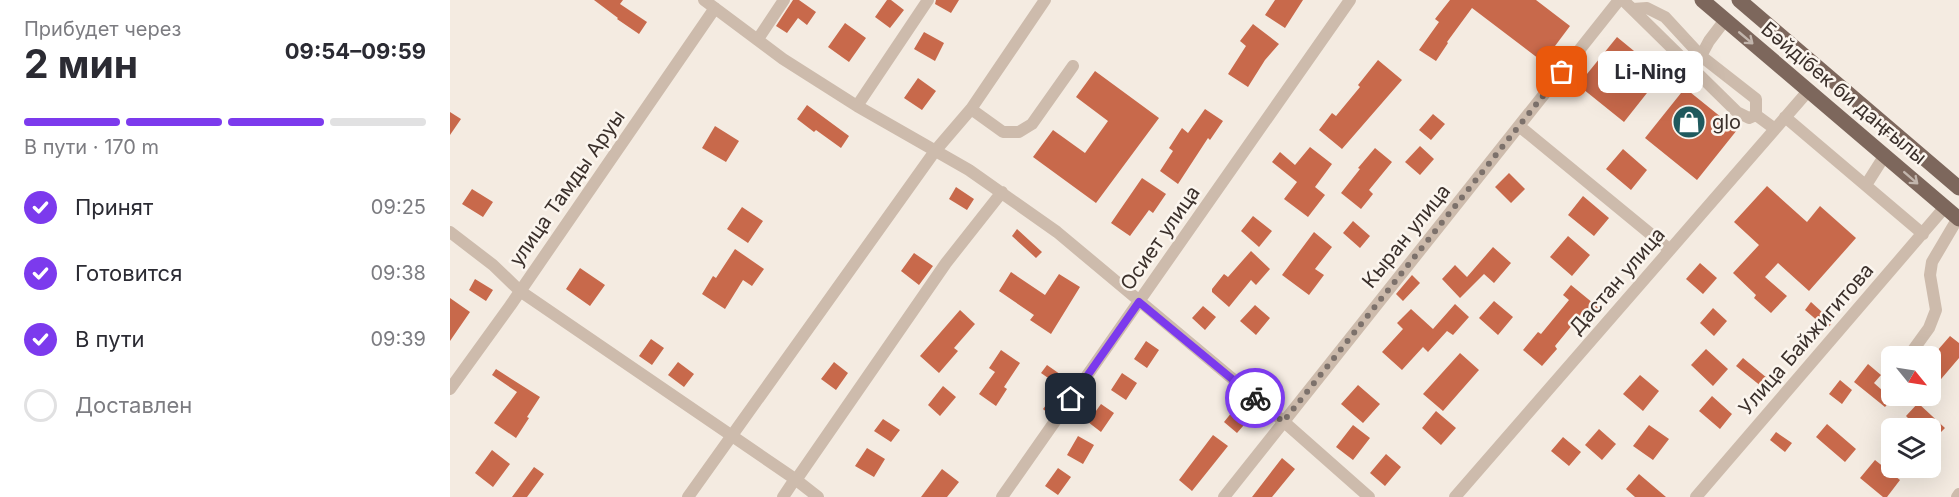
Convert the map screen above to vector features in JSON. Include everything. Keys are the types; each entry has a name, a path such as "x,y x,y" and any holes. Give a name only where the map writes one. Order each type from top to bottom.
{"main road":[{"name":"Бәйдібек би даңғылы","path":"1702,0 1958,218"},
{"name":"Бәйдібек би даңғылы","path":"1739,0 1959,188"}],"street":[{"path":"704,0 783,59 857,106 969,170 1057,232 1283,422 1368,497"},
{"path":"758,39 784,0"},
{"path":"857,106 928,0"},
{"path":"688,497 730,435 935,151 971,109 1045,0"},
{"name":"Осиет улица","path":"1002,497 1350,0"},
{"path":"1621,0 1633,9 1737,112 1749,118 1756,115"},
{"name":"Кыран улица","path":"1224,497 1621,0"},
{"name":"улица Тамды Аруы","path":"450,389 715,8"},
{"path":"1633,9 1647,8 1665,17 1701,56 1756,99 1756,115"},
{"path":"1701,56 1725,20"},
{"path":"971,109 1003,132 1019,132 1032,124 1073,66"},
{"name":"Дастан улица","path":"1455,497 1809,90"},
{"path":"1756,115 1774,129"},
{"path":"1785,117 1923,234"},
{"path":"1519,126 1670,250"},
{"path":"1866,185 1885,155"},
{"path":"783,497 946,263 1002,192"},
{"name":"Улица Байжигитова","path":"1696,497 1945,207"},
{"path":"1916,346 1929,328 1936,310 1930,275 1932,262 1958,218"},
{"path":"450,232 493,265 520,291 818,497"}],"building":[{"path":"594,0 623,0 620,4 647,22 639,34"},
{"path":"793,0 799,0 816,12 807,25 798,18 787,33 776,26"},
{"path":"887,0 891,0 904,10 890,28 875,17"},
{"path":"936,0 959,0 951,13 935,4"},
{"path":"1275,0 1303,0 1285,28 1265,15"},
{"path":"1450,0 1536,0 1570,26 1543,62 1472,8 1436,61 1419,50 1439,22 1435,19"},
{"path":"845,23 866,38 849,62 828,47"},
{"path":"1253,24 1279,44 1265,60 1248,87 1228,74 1246,46 1240,41"},
{"path":"924,32 944,43 935,61 914,49"},
{"path":"1617,37 1662,74 1624,122 1578,85"},
{"path":"1378,60 1402,80 1342,149 1319,130 1332,113 1336,116 1360,87 1358,85"},
{"path":"1095,71 1159,118 1096,203 1033,157 1053,130 1085,153 1108,121 1076,97"},
{"path":"918,78 936,91 922,110 904,98"},
{"path":"1685,88 1737,130 1697,180 1645,138"},
{"path":"807,105 849,136 841,148 797,119"},
{"path":"1205,109 1223,121 1210,140 1208,138 1178,184 1160,171 1173,151 1169,148 1182,128 1188,133"},
{"path":"450,112 461,119 450,135"},
{"path":"1433,114 1445,124 1431,140 1419,130"},
{"path":"715,126 739,141 726,162 702,148"},
{"path":"1420,146 1434,159 1420,175 1405,162"},
{"path":"1310,147 1332,164 1315,187 1325,195 1308,217 1284,199 1297,182 1272,162 1280,152 1295,165"},
{"path":"1375,148 1392,162 1369,190 1373,194 1361,209 1341,193"},
{"path":"1623,149 1647,170 1631,190 1606,169"},
{"path":"1509,173 1525,189 1511,203 1495,187"},
{"path":"1142,178 1166,194 1153,213 1149,210 1130,236 1111,223"},
{"path":"1767,186 1807,222 1820,206 1856,238 1809,291 1778,263 1765,277 1787,296 1771,313 1754,298 1756,295 1733,273 1759,245 1734,222"},
{"path":"956,187 974,199 967,210 949,199"},
{"path":"472,189 493,202 483,217 462,204"},
{"path":"1583,196 1609,218 1594,236 1568,215"},
{"path":"742,207 763,221 748,243 727,229"},
{"path":"1253,216 1272,231 1259,247 1241,231"},
{"path":"1353,221 1370,236 1360,248 1343,233"},
{"path":"1017,229 1042,252 1036,258 1012,236"},
{"path":"1314,232 1332,247 1315,269 1324,275 1309,295 1282,275"},
{"path":"1568,236 1590,255 1572,276 1550,257"},
{"path":"1493,247 1511,263 1494,283 1484,274 1460,298 1442,279 1455,265 1467,277"},
{"path":"735,249 764,269 752,286 743,280 725,309 702,294 713,276 716,278"},
{"path":"1251,251 1270,269 1256,285 1251,280 1229,307 1212,292 1212,289 1224,274 1228,277"},
{"path":"914,253 933,266 919,285 901,271"},
{"path":"1700,263 1717,278 1703,294 1686,279"},
{"path":"580,268 605,285 590,306 566,289"},
{"path":"1011,272 1045,295 1059,274 1080,287 1051,334 1030,320 1034,315 999,291"},
{"path":"1412,275 1420,283 1403,301 1396,294"},
{"path":"475,279 493,290 486,301 469,290"},
{"path":"1571,285 1599,308 1591,318 1583,312 1542,366 1523,350 1538,332 1541,334 1569,300 1563,295"},
{"path":"450,298 470,312 450,341"},
{"path":"1494,301 1513,317 1498,335 1479,318"},
{"path":"1811,302 1833,322 1827,329 1805,310"},
{"path":"1455,304 1469,317 1453,335 1447,331 1428,352 1423,347 1402,370 1382,352 1403,329 1397,323 1411,309 1433,329"},
{"path":"1255,305 1270,318 1256,335 1240,321"},
{"path":"1203,306 1216,317 1205,330 1192,318"},
{"path":"1713,308 1727,321 1714,336 1700,323"},
{"path":"960,310 975,324 954,348 958,351 939,373 920,356"},
{"path":"1950,336 1959,343 1959,358 1941,379 1941,346"},
{"path":"651,339 664,348 652,365 639,356"},
{"path":"1146,341 1159,350 1147,368 1134,359"},
{"path":"1706,349 1728,369 1713,386 1691,365"},
{"path":"1001,350 1020,363 1004,387 1007,389 996,406 979,394 995,372 989,368"},
{"path":"1460,353 1479,370 1443,411 1423,394"},
{"path":"1743,358 1773,383 1767,391 1736,366"},
{"path":"678,362 694,374 684,387 668,375"},
{"path":"834,362 848,373 836,390 821,379"},
{"path":"1868,364 1881,375 1874,383 1881,389 1881,404 1854,382"},
{"path":"1047,365 1067,379 1061,387 1041,373"},
{"path":"496,369 540,397 516,438 494,423 517,392 492,375"},
{"path":"1122,373 1137,383 1126,400 1111,390"},
{"path":"1640,375 1659,391 1643,411 1623,394"},
{"path":"1840,380 1852,390 1842,404 1829,394"},
{"path":"1358,385 1380,404 1363,423 1341,404"},
{"path":"943,386 956,397 940,416 928,405"},
{"path":"1053,396 1059,401 1050,415 1043,409"},
{"path":"1712,396 1732,414 1720,429 1699,411"},
{"path":"1101,404 1114,413 1101,432 1088,422"},
{"path":"1915,406 1921,406 1934,418 1908,418 1906,416"},
{"path":"1236,407 1250,418 1237,433 1224,422"},
{"path":"1436,411 1456,428 1441,445 1422,428"},
{"path":"883,419 900,430 891,442 874,431"},
{"path":"1827,424 1856,449 1845,462 1816,437"},
{"path":"1353,425 1370,438 1353,460 1336,447"},
{"path":"1649,425 1669,439 1653,460 1633,446"},
{"path":"1599,429 1616,444 1602,460 1585,445"},
{"path":"1776,432 1792,443 1785,452 1770,440"},
{"path":"1213,435 1228,446 1192,491 1179,480"},
{"path":"1078,436 1094,445 1083,464 1067,455"},
{"path":"1563,437 1581,452 1569,466 1551,451"},
{"path":"867,448 885,459 874,477 855,466"},
{"path":"492,450 510,464 493,487 475,473"},
{"path":"1386,454 1401,467 1385,486 1370,473"},
{"path":"1282,458 1295,469 1272,497 1252,497"},
{"path":"1875,460 1881,465 1881,478 1900,480 1887,497 1883,497 1860,478"},
{"path":"534,467 544,474 527,497 512,497"},
{"path":"1058,468 1071,477 1058,495 1045,486"},
{"path":"942,469 959,482 947,497 921,497"},
{"path":"1639,474 1666,497 1635,497 1626,489"}],"way so far":[{"path":"1255,398 1283,422 1562,72"}],"place":[{"name":"Li-Ning","path":"1562,72"},
{"name":"glo","path":"1689,122"}],"route":[{"path":"1071,399 1139,302 1255,398"}]}
